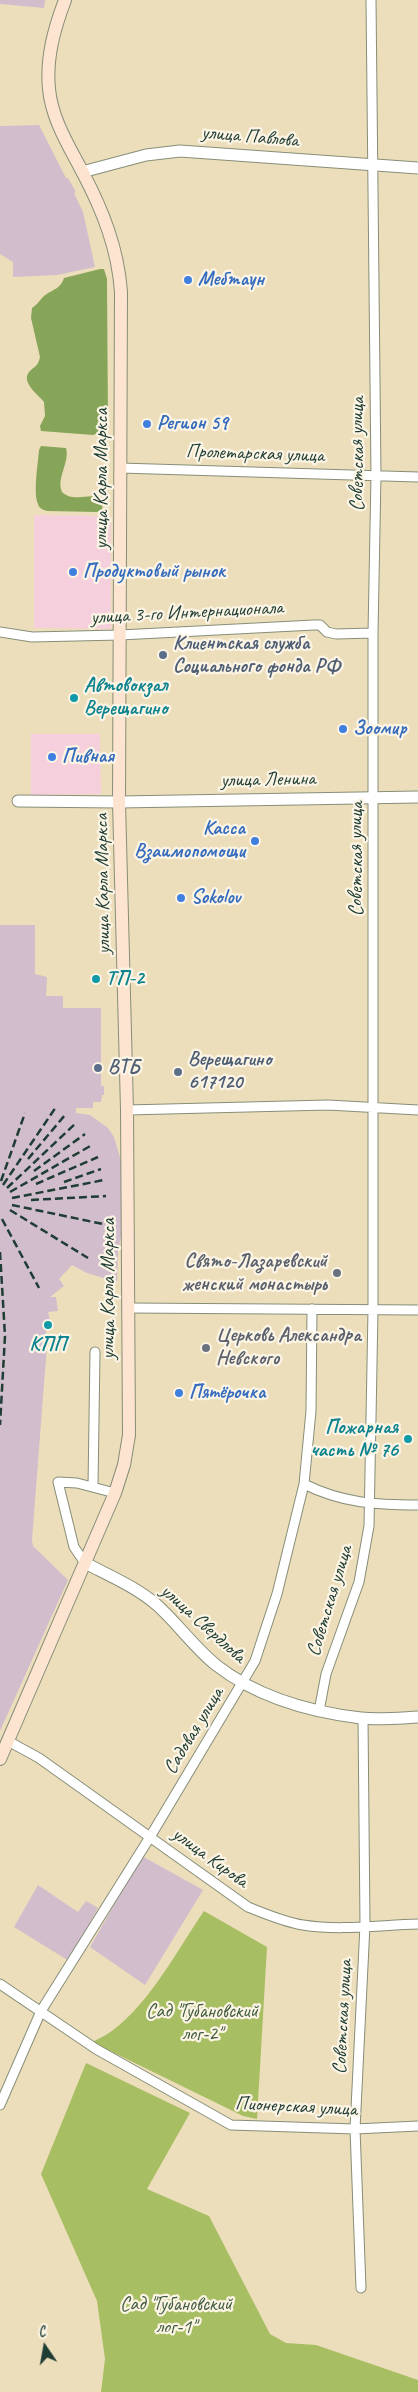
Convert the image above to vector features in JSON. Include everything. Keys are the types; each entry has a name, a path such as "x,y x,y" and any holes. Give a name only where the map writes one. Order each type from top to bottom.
{"main road":[{"name":"улица Карла Маркса","path":"0,1759 116,1493 124,1465 129,1435 127,1110 119,802 120,271 109,229 66,143 55,114 49,90 50,54 56,24 65,0"}],"street":[{"name":"Советская улица","path":"319,1711 326,1674 359,1582 369,1526 370,1504 373,1310 373,633 376,476 371,0"},
{"name":"улица Павлова","path":"82,172 146,155 180,150 418,168"},
{"name":"Пролетарская улица","path":"120,468 418,477"},
{"name":"улица 3-го Интернационала","path":"0,632 32,637 120,635 320,625 331,633 373,633"},
{"name":"улица Ленина","path":"18,801 119,802 374,796 418,797"},
{"path":"127,1110 328,1105 418,1110"},
{"path":"129,1308 418,1310"},
{"name":"Садовая улица","path":"0,2105 41,2011 243,1684 267,1631 304,1484 311,1410 312,1309"},
{"path":"93,1486 95,1352"},
{"path":"85,1563 74,1547 58,1482 93,1486 116,1493"},
{"path":"304,1484 320,1492 370,1504 418,1505"},
{"name":"улица Свердлова","path":"85,1563 140,1592 157,1605 216,1665 243,1684 270,1696 319,1711 362,1718 418,1717"},
{"name":"Советская улица","path":"361,2288 355,2128 365,1925 362,1718"},
{"name":"улица Кирова","path":"8,1741 39,1758 248,1907 302,1925 325,1927 418,1924"},
{"name":"Пионерская улица","path":"0,1984 96,2049 231,2125 355,2128 418,2126"}],"shaded area":[{"path":"0,0 45,0 44,8 0,4"},
{"path":"39,125 66,178 68,178 76,192 74,193 83,212 95,267 57,275 13,277 13,262 0,254 0,126"},
{"name":"Продуктовый рынок","path":"34,515 111,516 111,629 34,628"},
{"path":"31,734 100,734 101,794 31,795"},
{"path":"0,925 35,925 35,974 47,977 46,996 63,996 63,1008 101,1008 101,1086 104,1086 104,1095 102,1095 101,1102 93,1102 93,1108 76,1108 76,1113 90,1115 108,1128 114,1137 122,1164 122,1231 118,1252 117,1282 87,1273 72,1265 59,1279 64,1286 50,1297 56,1297 58,1311 48,1312 52,1328 46,1330 47,1345 32,1540 33,1546 68,1580 0,1731"},
{"path":"142,1856 203,1890 145,1985 90,1947"},
{"path":"38,1885 78,1912 86,1901 98,1908 69,1961 14,1927"}],"green space":[{"path":"104,269 107,279 108,426 106,430 93,435 41,431 40,426 45,416 44,402 31,388 27,379 28,374 39,362 40,357 31,318 32,308 43,297 58,287 64,278"},
{"path":"41,446 66,448 67,454 61,481 62,492 72,497 99,497 103,500 102,510 97,512 47,511 40,508 36,486"},
{"name":"Сад \"Губановский лог-2\"","path":"204,1911 267,1947 257,2119 243,2116 92,2042 109,2033 141,2003"},
{"name":"Сад \"Губановский лог-1\"","path":"86,2063 190,2113 147,2189 209,2216 270,2334 286,2343 316,2345 418,2380 418,2392 101,2392 105,2359 97,2301 41,2174"}],"railway":[{"path":"3,1185 56,1107"},
{"path":"1,1181 25,1113"},
{"path":"28,1159 65,1115"},
{"path":"7,1188 75,1124"},
{"path":"34,1171 85,1134"},
{"path":"10,1192 92,1145"},
{"path":"36,1184 98,1157"},
{"path":"64,1182 101,1169"},
{"path":"12,1198 104,1180"},
{"path":"31,1200 106,1196"},
{"path":"12,1205 103,1224"},
{"path":"10,1210 88,1258"},
{"path":"2,1219 39,1288"},
{"path":"0,1252 5,1336 0,1425"}],"place":[{"name":"Мебтаун","path":"188,280"},
{"name":"Регион 59","path":"147,424"},
{"name":"Продуктовый рынок","path":"73,572"},
{"name":"Клиентская служба Социального фонда РФ","path":"163,655"},
{"name":"Автовокзал Верещагино","path":"74,698"},
{"name":"Зоомир","path":"343,729"},
{"name":"Пивная","path":"52,757"},
{"name":"Касса Взаимопомощи","path":"255,841"},
{"name":"Sokolov","path":"181,898"},
{"name":"ТП-2","path":"96,979"},
{"name":"ВТБ","path":"98,1068"},
{"name":"Верещагино 617120","path":"178,1072"},
{"name":"Свято-Лазаревский женский монастырь","path":"337,1273"},
{"name":"КПП","path":"48,1325"},
{"name":"Церковь Александра Невского","path":"206,1348"},
{"name":"Пятёрочка","path":"179,1393"},
{"name":"Пожарная часть № 76","path":"408,1439"}]}
